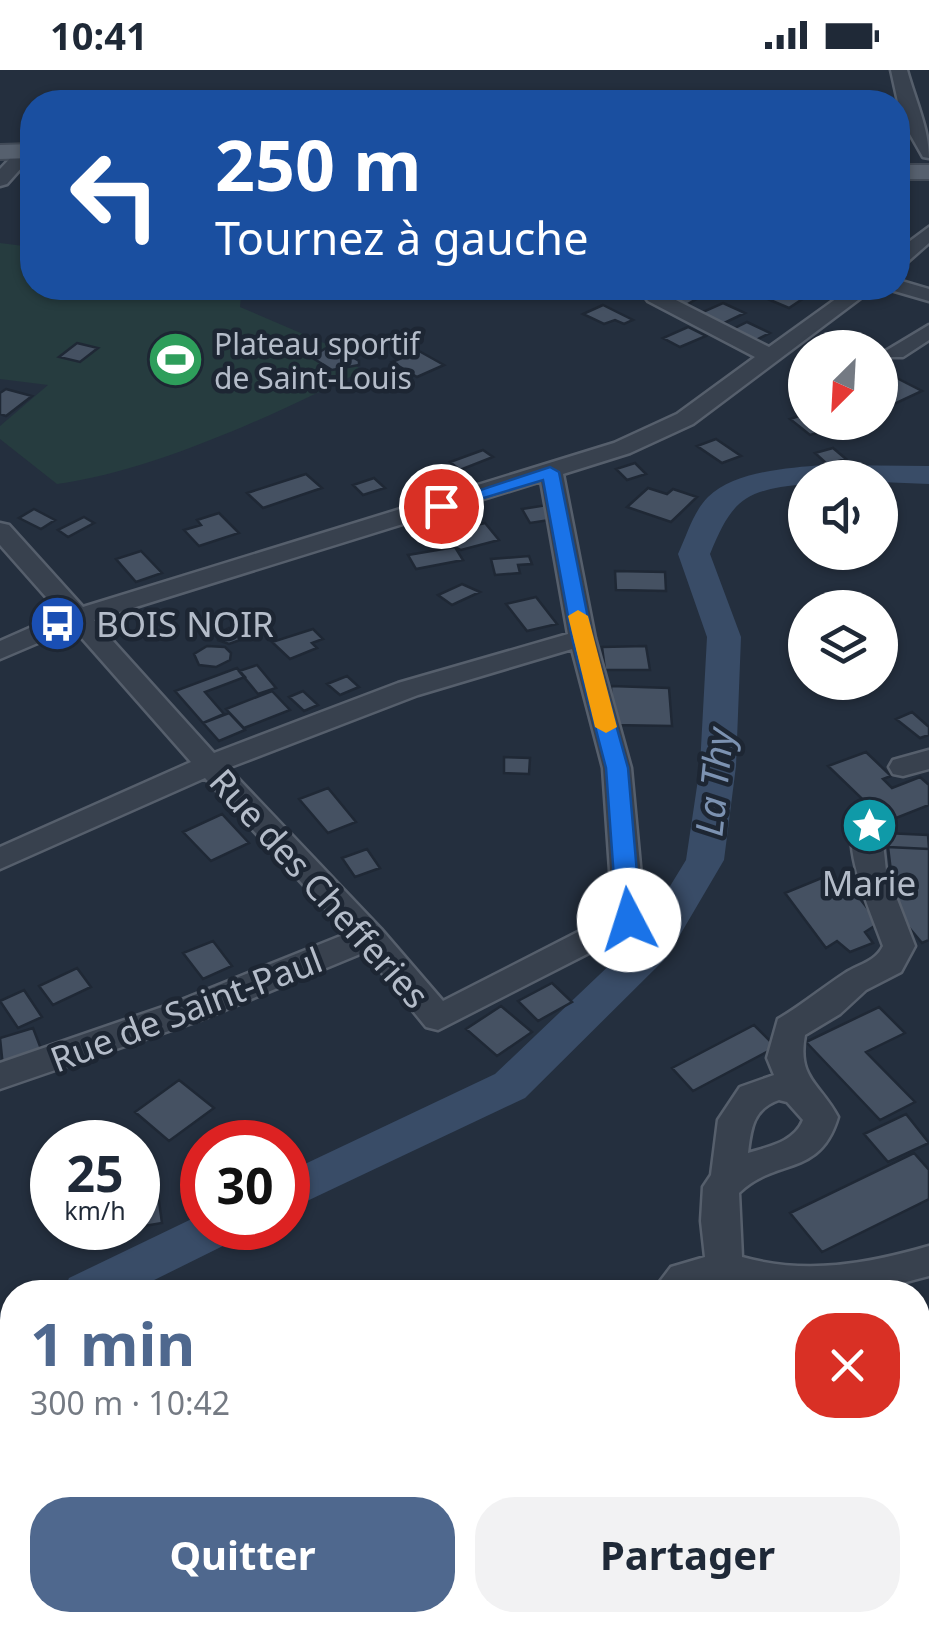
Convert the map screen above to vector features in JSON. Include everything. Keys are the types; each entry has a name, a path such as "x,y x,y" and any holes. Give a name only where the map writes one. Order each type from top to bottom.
{"street":[{"path":"910,115 929,153"},
{"path":"0,180 20,161"},
{"path":"910,249 929,232"},
{"path":"661,300 770,356"},
{"path":"0,650 76,617 622,448 685,419 847,300"},
{"path":"898,350 929,331"},
{"name":"Rue des Chefferies","path":"0,530 209,765 370,937 438,1018 629,920 617,768 582,638 550,472"},
{"path":"0,858 209,765 408,689 582,638"},
{"path":"728,1178 806,1148 819,1134 822,1116 798,1091 784,1058 790,1028 890,964 898,946 871,871 866,824"},
{"name":"Rue de Saint-Paul","path":"0,1076 186,1012 370,937"},
{"path":"725,1268 718,1221 735,1120 752,1096 779,1087 798,1091"},
{"path":"868,1280 929,1261"},
{"path":"682,1280 725,1268 768,1280"}],"green space":[{"name":"Plateau sportif de Saint-Louis","path":"0,243 20,246 20,300 241,300 240,307 338,349 362,371 252,423 173,454 57,484 0,439 0,426 48,385 0,379"}],"building":[{"path":"770,300 801,300 789,308"},
{"path":"723,303 745,313 718,326 696,315"},
{"path":"603,305 633,320 604,324 583,314"},
{"path":"747,322 770,333 752,342 729,331"},
{"path":"688,327 706,336 680,347 663,338"},
{"path":"77,343 98,348 80,362 59,357"},
{"path":"328,347 337,347 359,361 359,365 332,370 311,357"},
{"path":"419,351 444,365 417,377 392,362"},
{"path":"898,379 922,391 898,402"},
{"path":"6,389 32,396 6,416 0,414 0,393"},
{"path":"716,439 741,456 722,463 697,446"},
{"path":"833,448 846,459 823,460 815,453"},
{"path":"483,450 493,457 460,470 450,462"},
{"path":"635,463 646,474 627,480 616,469"},
{"path":"306,474 322,488 263,508 247,493"},
{"path":"374,478 385,488 363,495 353,485"},
{"path":"648,488 667,494 673,489 697,497 671,522 627,507"},
{"path":"547,505 556,519 530,523 522,509"},
{"path":"34,509 55,520 41,529 19,518"},
{"path":"219,513 239,533 199,546 184,530 201,525 197,520"},
{"path":"84,517 94,523 68,537 58,530"},
{"path":"485,523 499,540 461,550 455,547 448,532"},
{"path":"455,547 463,560 416,569 408,555"},
{"path":"141,551 162,573 136,582 116,559"},
{"path":"529,556 532,564 518,565 520,573 495,575 491,559"},
{"path":"615,571 665,572 666,591 616,590"},
{"path":"462,584 480,592 452,605 438,595"},
{"path":"536,597 557,624 527,631 506,604"},
{"path":"229,628 242,632 240,640 229,644 218,640 218,633"},
{"path":"313,629 323,639 312,643 317,648 290,659 272,642"},
{"path":"207,646 225,647 231,653 230,660 216,667 199,665 194,654"},
{"path":"646,646 650,670 605,670 602,647"},
{"path":"257,665 276,688 258,694 239,671"},
{"path":"237,668 245,677 205,692 224,714 203,723 175,691"},
{"path":"347,676 359,687 340,695 327,684"},
{"path":"611,686 669,688 672,726 612,725"},
{"path":"272,691 290,710 244,728 226,709"},
{"path":"303,691 318,705 304,711 289,697"},
{"path":"912,712 929,727 929,735 920,738 896,719"},
{"path":"229,713 245,730 219,741 203,723"},
{"path":"866,752 891,776 883,779 892,788 920,777 929,785 929,805 886,822 828,766"},
{"path":"504,757 530,758 529,774 504,773"},
{"path":"328,788 356,822 328,833 299,799"},
{"path":"222,814 249,843 211,861 183,832"},
{"path":"885,833 928,835 929,849 888,847"},
{"path":"888,847 929,849 929,940 922,943 896,912"},
{"path":"367,849 380,868 355,877 342,858"},
{"path":"824,877 844,892 853,890 879,923 865,932 873,943 850,952 837,941 826,948 785,893"},
{"path":"213,941 232,966 203,979 183,953"},
{"path":"77,968 91,987 53,1005 39,986"},
{"path":"552,983 572,1002 538,1021 518,1001"},
{"path":"24,990 42,1017 18,1028 0,1001"},
{"path":"501,1006 532,1032 497,1056 466,1029"},
{"path":"879,1007 905,1033 866,1052 915,1102 880,1120 806,1042"},
{"path":"754,1025 776,1047 693,1091 672,1068"},
{"path":"33,1028 43,1054 3,1067 0,1038"},
{"path":"179,1080 214,1108 198,1120 180,1120 180,1133 169,1141 160,1133 160,1120 144,1120 135,1112"},
{"path":"906,1114 929,1143 888,1162 864,1134"},
{"path":"914,1153 929,1170 929,1199 822,1252 790,1213"}],"waterway":[{"name":"La Thy","path":"310,1181 510,1086 653,947 705,860 718,766 724,637 694,554 718,504 744,489 795,476 929,475"},
{"name":"La Thy","path":"111,1280 180,1246"}],"slow traffic":[{"path":"578,616 606,727"}],"place":[{"name":"Plateau sportif de Saint-Louis","path":"175,360"},
{"name":"BOIS NOIR","path":"57,623"},
{"name":"Marie","path":"869,826"}],"route":[{"path":"441,506 550,472 582,638 617,768 629,920"}]}
